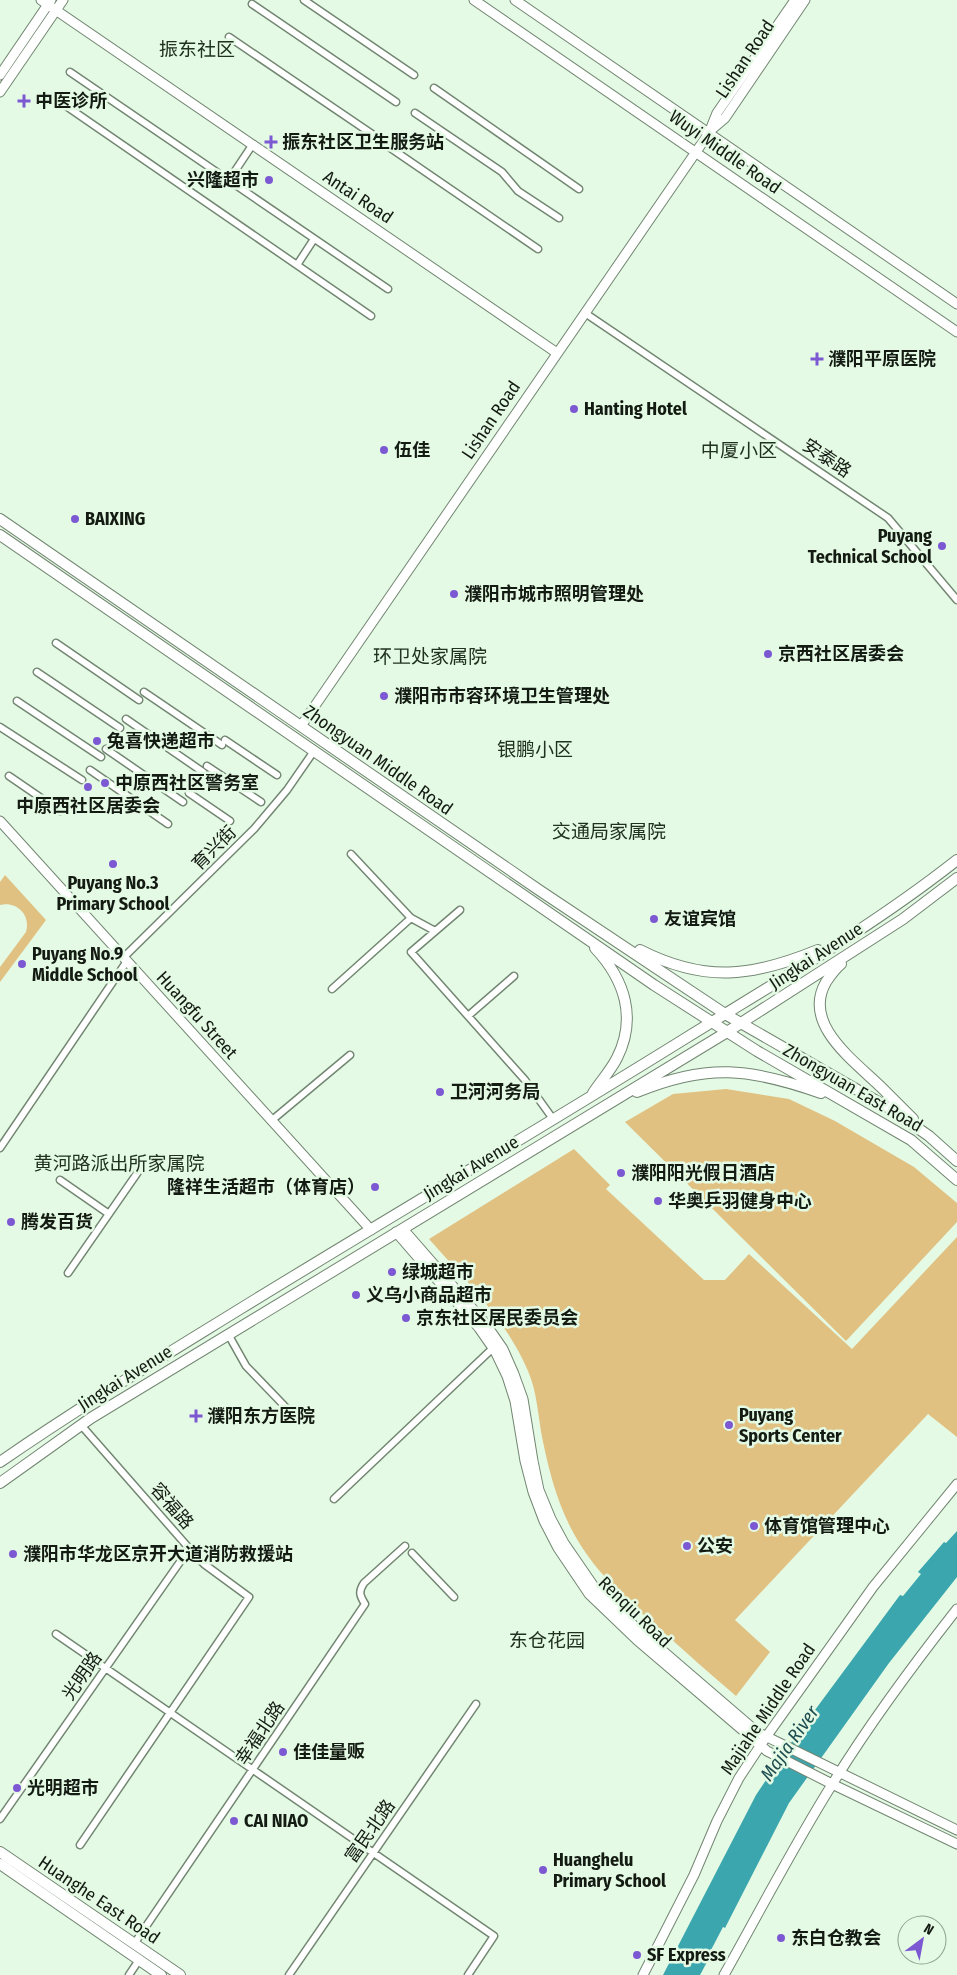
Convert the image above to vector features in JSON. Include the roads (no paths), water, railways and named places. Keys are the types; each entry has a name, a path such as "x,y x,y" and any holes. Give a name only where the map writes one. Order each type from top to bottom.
{"main road":[{"name":"Zhongyuan Middle Road","path":"0,519 582,919 741,1024"},
{"name":"Zhongyuan Middle Road","path":"0,535 580,934 728,1032"},
{"name":"Jingkai Avenue","path":"0,1462 149,1364 589,1098 844,939 918,890 957,860"},
{"name":"Jingkai Avenue","path":"0,1482 81,1424 741,1024 872,940 957,878"},
{"path":"582,919 649,955 672,965 703,972 717,973 761,969 794,960 844,939"},
{"path":"580,934 608,963 618,978 628,1018 627,1033 616,1060 589,1098"},
{"path":"872,940 838,966 830,976 819,1000 822,1019 832,1038 929,1136"},
{"name":"Zhongyuan East Road","path":"741,1024 866,1094 929,1136 957,1161"},
{"name":"Zhongyuan East Road","path":"728,1032 911,1140 957,1180"},
{"path":"606,1105 664,1081 707,1073 748,1073 768,1077 790,1082 846,1102"},
{"name":"Huanghe East Road","path":"0,1852 180,1975"},
{"name":"Huanghe East Road","path":"0,1864 161,1975"}],"street":[{"path":"0,75 49,4 63,0"},
{"path":"304,0 414,75"},
{"name":"Wuyi Middle Road","path":"474,0 957,332"},
{"name":"Wuyi Middle Road","path":"515,0 957,304"},
{"name":"Lishan Road","path":"301,726 696,152 708,133 717,113 795,0"},
{"name":"Lishan Road","path":"708,133 725,118 806,0"},
{"path":"0,92 49,4"},
{"name":"Antai Road","path":"49,4 557,353"},
{"path":"252,4 396,102"},
{"path":"229,37 372,134"},
{"path":"70,72 388,288"},
{"path":"434,88 580,189"},
{"path":"53,96 371,316"},
{"path":"415,114 502,172 518,191 559,218"},
{"path":"229,180 252,144"},
{"path":"389,147 538,249"},
{"path":"297,265 314,238"},
{"name":"安泰路","path":"585,312 888,518 957,600"},
{"path":"56,643 139,700"},
{"path":"37,672 120,728"},
{"path":"144,692 277,775"},
{"path":"17,701 101,757"},
{"path":"126,719 261,802"},
{"path":"0,726 82,780"},
{"path":"106,749 183,802"},
{"name":"育兴街","path":"0,1148 126,959 254,829 287,790 314,751"},
{"path":"90,770 168,824"},
{"path":"9,776 60,811"},
{"path":"189,793 230,821"},
{"name":"Huangfu Street","path":"0,821 371,1230"},
{"path":"351,854 411,918 435,931"},
{"path":"460,910 411,952 525,1080 553,1119"},
{"path":"332,990 411,918"},
{"path":"468,1016 514,976"},
{"path":"271,1121 350,1055"},
{"path":"68,1273 138,1172"},
{"path":"60,1180 109,1214"},
{"name":"Renqiu Road","path":"399,1230 479,1328 493,1348 507,1376 515,1401 525,1461 533,1492 548,1528 589,1594 612,1617 764,1748 819,1778 957,1844"},
{"name":"Renqiu Road","path":"399,1230 485,1323 503,1349 523,1399 539,1490 551,1519 578,1565 597,1591 630,1623 757,1732 957,1830"},
{"path":"228,1334 246,1366 298,1420"},
{"path":"334,1499 493,1348"},
{"name":"容福路","path":"81,1424 189,1550 204,1564 249,1597 170,1713"},
{"name":"Majiahe Middle Road","path":"643,1975 694,1875 725,1804 739,1778 764,1748 873,1588 957,1484"},
{"name":"幸福北路","path":"134,1944 366,1604 360,1596 360,1590 364,1583 405,1546"},
{"name":"光明路","path":"0,1819 189,1550"},
{"path":"412,1553 454,1597"},
{"path":"724,1975 839,1773 926,1649 957,1609"},
{"path":"56,1634 494,1936 468,1975"},
{"name":"富民北路","path":"289,1975 476,1704"},
{"path":"80,1845 170,1713"},
{"path":"129,1975 139,1960"}],"water":[{"path":"957,1531 957,1577 889,1663 789,1803 725,1928 723,1927 711,1950 713,1951 700,1975 663,1975 756,1795 795,1737 900,1595 903,1596 921,1574 918,1572 944,1542 946,1543"}],"place":[{"name":"中医诊所","path":"24,101"},
{"name":"振东社区卫生服务站","path":"271,142"},
{"name":"兴隆超市","path":"269,180"},
{"name":"濮阳平原医院","path":"817,359"},
{"name":"Hanting Hotel","path":"574,409"},
{"name":"伍佳","path":"384,450"},
{"name":"BAIXING","path":"75,519"},
{"name":"Puyang Technical School","path":"942,546"},
{"name":"濮阳市城市照明管理处","path":"454,594"},
{"name":"京西社区居委会","path":"768,654"},
{"name":"濮阳市市容环境卫生管理处","path":"384,696"},
{"name":"兔喜快递超市","path":"97,741"},
{"name":"中原西社区警务室","path":"105,783"},
{"name":"中原西社区居委会","path":"88,787"},
{"name":"Puyang No.3 Primary School","path":"113,864"},
{"name":"友谊宾馆","path":"654,919"},
{"name":"Puyang No.9 Middle School","path":"22,964"},
{"name":"卫河河务局","path":"440,1092"},
{"name":"濮阳阳光假日酒店","path":"621,1173"},
{"name":"隆祥生活超市（体育店）","path":"375,1187"},
{"name":"华奥乒羽健身中心","path":"658,1201"},
{"name":"腾发百货","path":"11,1222"},
{"name":"绿城超市","path":"392,1272"},
{"name":"义乌小商品超市","path":"356,1295"},
{"name":"京东社区居民委员会","path":"406,1318"},
{"name":"濮阳东方医院","path":"196,1416"},
{"name":"Puyang Sports Center","path":"729,1425"},
{"name":"体育馆管理中心","path":"754,1526"},
{"name":"公安","path":"687,1546"},
{"name":"濮阳市华龙区京开大道消防救援站","path":"13,1554"},
{"name":"佳佳量贩","path":"283,1752"},
{"name":"光明超市","path":"17,1788"},
{"name":"CAI NIAO","path":"234,1821"},
{"name":"Huanghelu Primary School","path":"543,1870"},
{"name":"东白仓教会","path":"781,1938"},
{"name":"SF Express","path":"637,1955"}],"district":[{"name":"振东社区","path":"197,49"},
{"name":"中厦小区","path":"739,450"},
{"name":"环卫处家属院","path":"430,656"},
{"name":"银鹏小区","path":"535,749"},
{"name":"交通局家属院","path":"609,831"},
{"name":"黄河路派出所家属院","path":"119,1163"},
{"name":"东仓花园","path":"547,1640"}],"water label":[{"name":"Majia River","path":"789,1743"}]}
